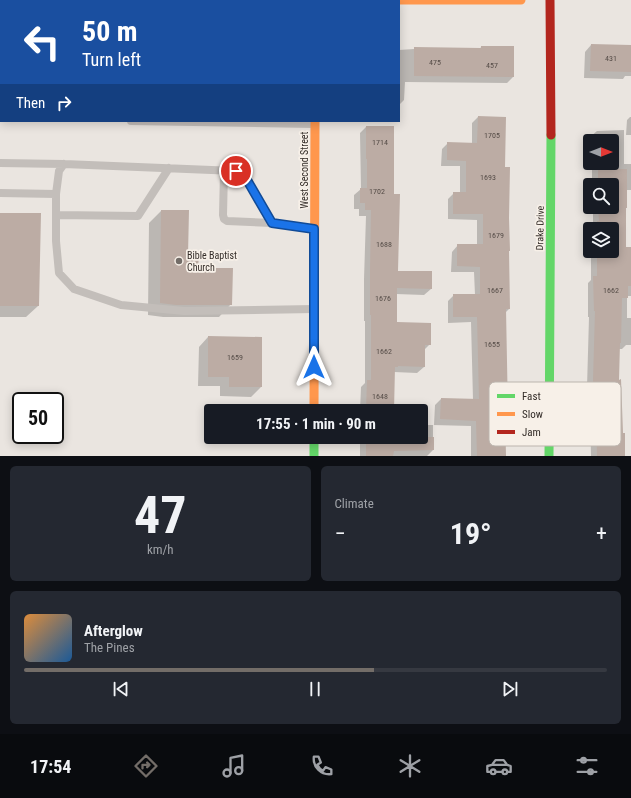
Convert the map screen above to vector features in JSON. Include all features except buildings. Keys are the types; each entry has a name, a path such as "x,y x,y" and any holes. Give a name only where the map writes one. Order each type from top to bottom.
{"street":[{"path":"315,0 521,0"},
{"name":"Drake Drive","path":"550,0 551,182 550,382"},
{"name":"West Second Street","path":"314,404 315,122"},
{"path":"314,444 314,456"},
{"name":"Drake Drive","path":"549,446 549,456"}],"lane":[{"path":"0,163 236,171 243,173 272,223"},
{"path":"64,164 59,171 56,194 56,241 59,273 74,289 121,306 184,311 314,309"},
{"path":"56,215 138,216 169,168"},
{"path":"224,171 223,215 224,219 227,221 272,223 314,229"},
{"path":"0,193 56,194"}],"traffic: fast":[{"path":"549,382 551,135"},
{"path":"314,444 314,456"},
{"path":"549,446 549,456"}],"traffic: slow":[{"path":"315,0 521,0"},
{"path":"314,404 315,122"}],"traffic: jam":[{"path":"550,0 551,135"}],"place":[{"name":"Bible Baptist Church","path":"179,261"}],"route":[{"path":"236,171 243,173 272,223 314,229 314,367"}]}
